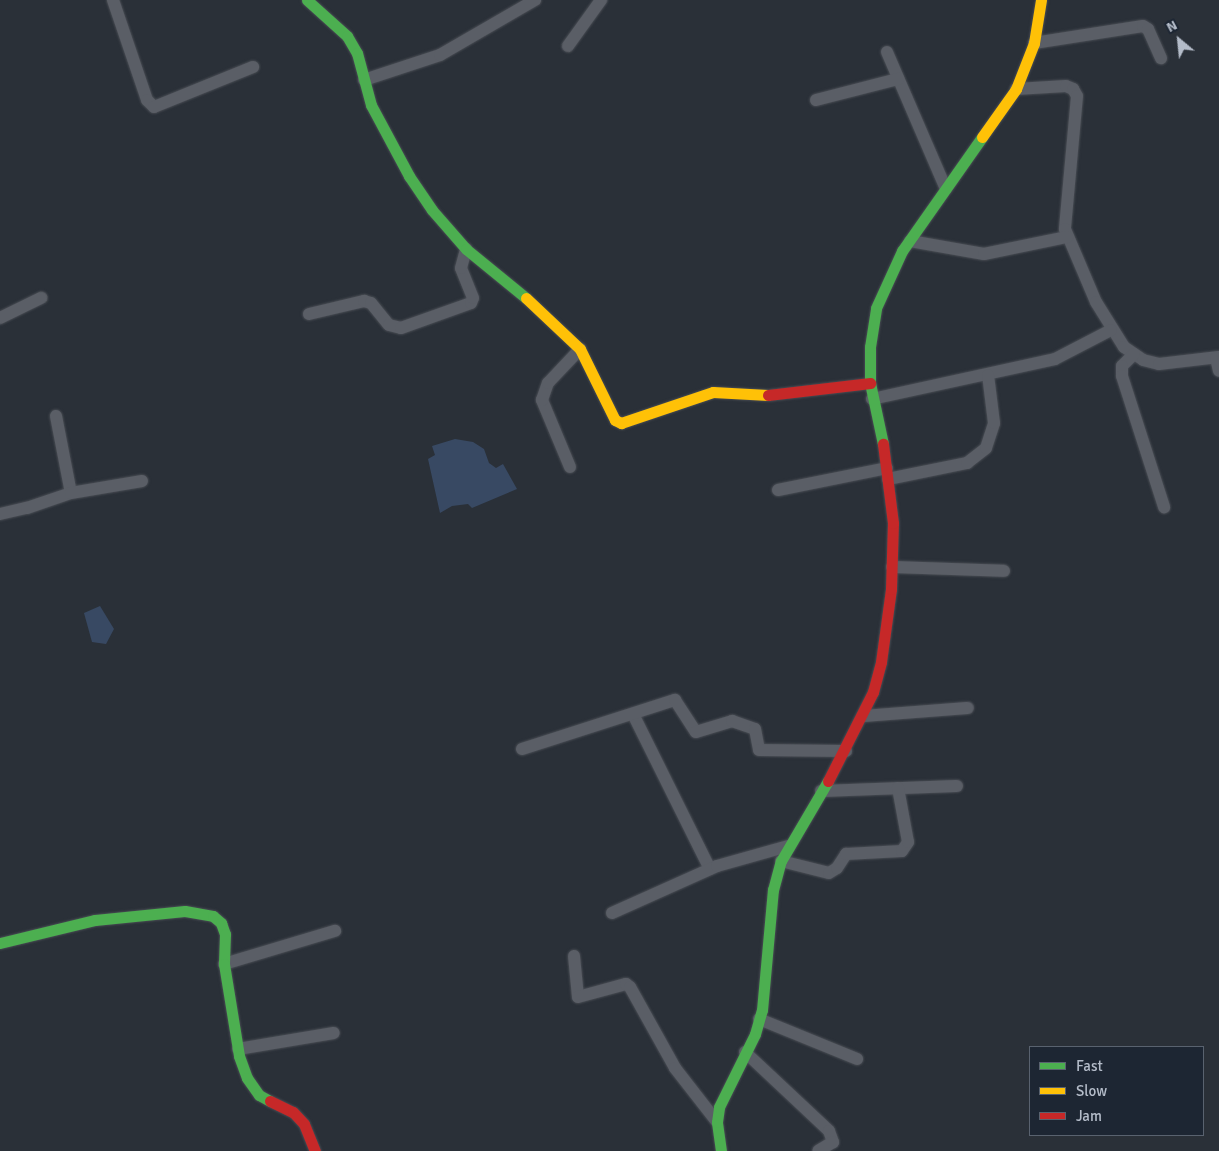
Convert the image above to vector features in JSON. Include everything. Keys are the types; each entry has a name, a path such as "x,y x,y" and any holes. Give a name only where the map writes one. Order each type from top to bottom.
{"street":[{"path":"113,0 148,100 154,107 253,67"},
{"path":"307,0 347,36 357,53 371,104 410,176 432,210 466,249 548,316 580,348 615,420 621,422 714,392 772,395 870,383"},
{"path":"364,80 440,55 535,0"},
{"path":"568,46 601,0"},
{"path":"721,1151 717,1122 725,1091 759,1019 766,978 773,890 781,861 788,846 846,751 863,716 881,662 892,567 893,523 888,474 870,383 870,347 876,308 910,241 1016,89 1034,43 1041,0"},
{"path":"1034,43 1143,26 1148,29 1160,58"},
{"path":"887,52 946,189"},
{"path":"816,100 898,80"},
{"path":"1016,89 1066,86 1073,89 1077,96 1064,216 1067,237 1111,330 1124,347 1134,354 1159,364 1218,362"},
{"path":"910,241 984,254 1067,237"},
{"path":"309,314 364,300 371,302 389,325 401,328 471,303 473,298 462,268 466,249"},
{"path":"0,318 41,298"},
{"path":"872,399 988,375 1055,358 1111,330"},
{"path":"570,467 542,400 548,382 580,348"},
{"path":"1134,354 1122,366 1122,376 1164,507"},
{"path":"778,490 967,463 986,448 994,423 988,375"},
{"path":"56,416 71,493"},
{"path":"0,514 27,508 71,493 142,482"},
{"path":"892,567 1004,571"},
{"path":"522,749 675,700 696,732 721,723 742,723 755,729 759,750 846,751"},
{"path":"863,716 968,708"},
{"path":"633,714 710,869"},
{"path":"821,791 957,786"},
{"path":"781,861 829,874 838,868 846,854 902,852 908,842 898,788"},
{"path":"612,913 710,869 788,846"},
{"path":"0,943 95,920 185,911 204,913 221,923 225,934 224,964 238,1049 252,1088 293,1112 304,1124 315,1151"},
{"path":"224,964 335,931"},
{"path":"574,956 578,997 626,984 630,987 675,1068 717,1122"},
{"path":"759,1019 856,1059"},
{"path":"238,1049 334,1033"},
{"path":"745,1052 829,1131 833,1142 818,1151"}],"water":[{"path":"455,439 473,442 484,449 489,463 496,468 503,464 517,489 472,508 468,504 452,506 440,513 428,459 435,455 432,446"},
{"path":"100,606 114,629 106,644 92,642 84,613"}],"traffic: fast":[{"path":"307,0 347,36 357,53 371,105 409,176 432,210 466,249 526,298"},
{"path":"883,444 870,383 870,347 876,308 902,251 982,137"},
{"path":"721,1151 717,1122 719,1107 755,1034 762,1010 773,890 781,861 828,781"},
{"path":"0,943 95,920 185,911 213,916 221,923 225,934 224,964 239,1056 247,1078 259,1095 270,1101"}],"traffic: slow":[{"path":"982,137 1016,89 1034,43 1041,0"},
{"path":"526,298 580,349 615,420 621,423 713,392 768,395"}],"traffic: jam":[{"path":"768,395 870,383"},
{"path":"828,781 873,692 881,662 891,589 893,523 883,444"},
{"path":"270,1101 293,1112 304,1124 315,1151"}]}
